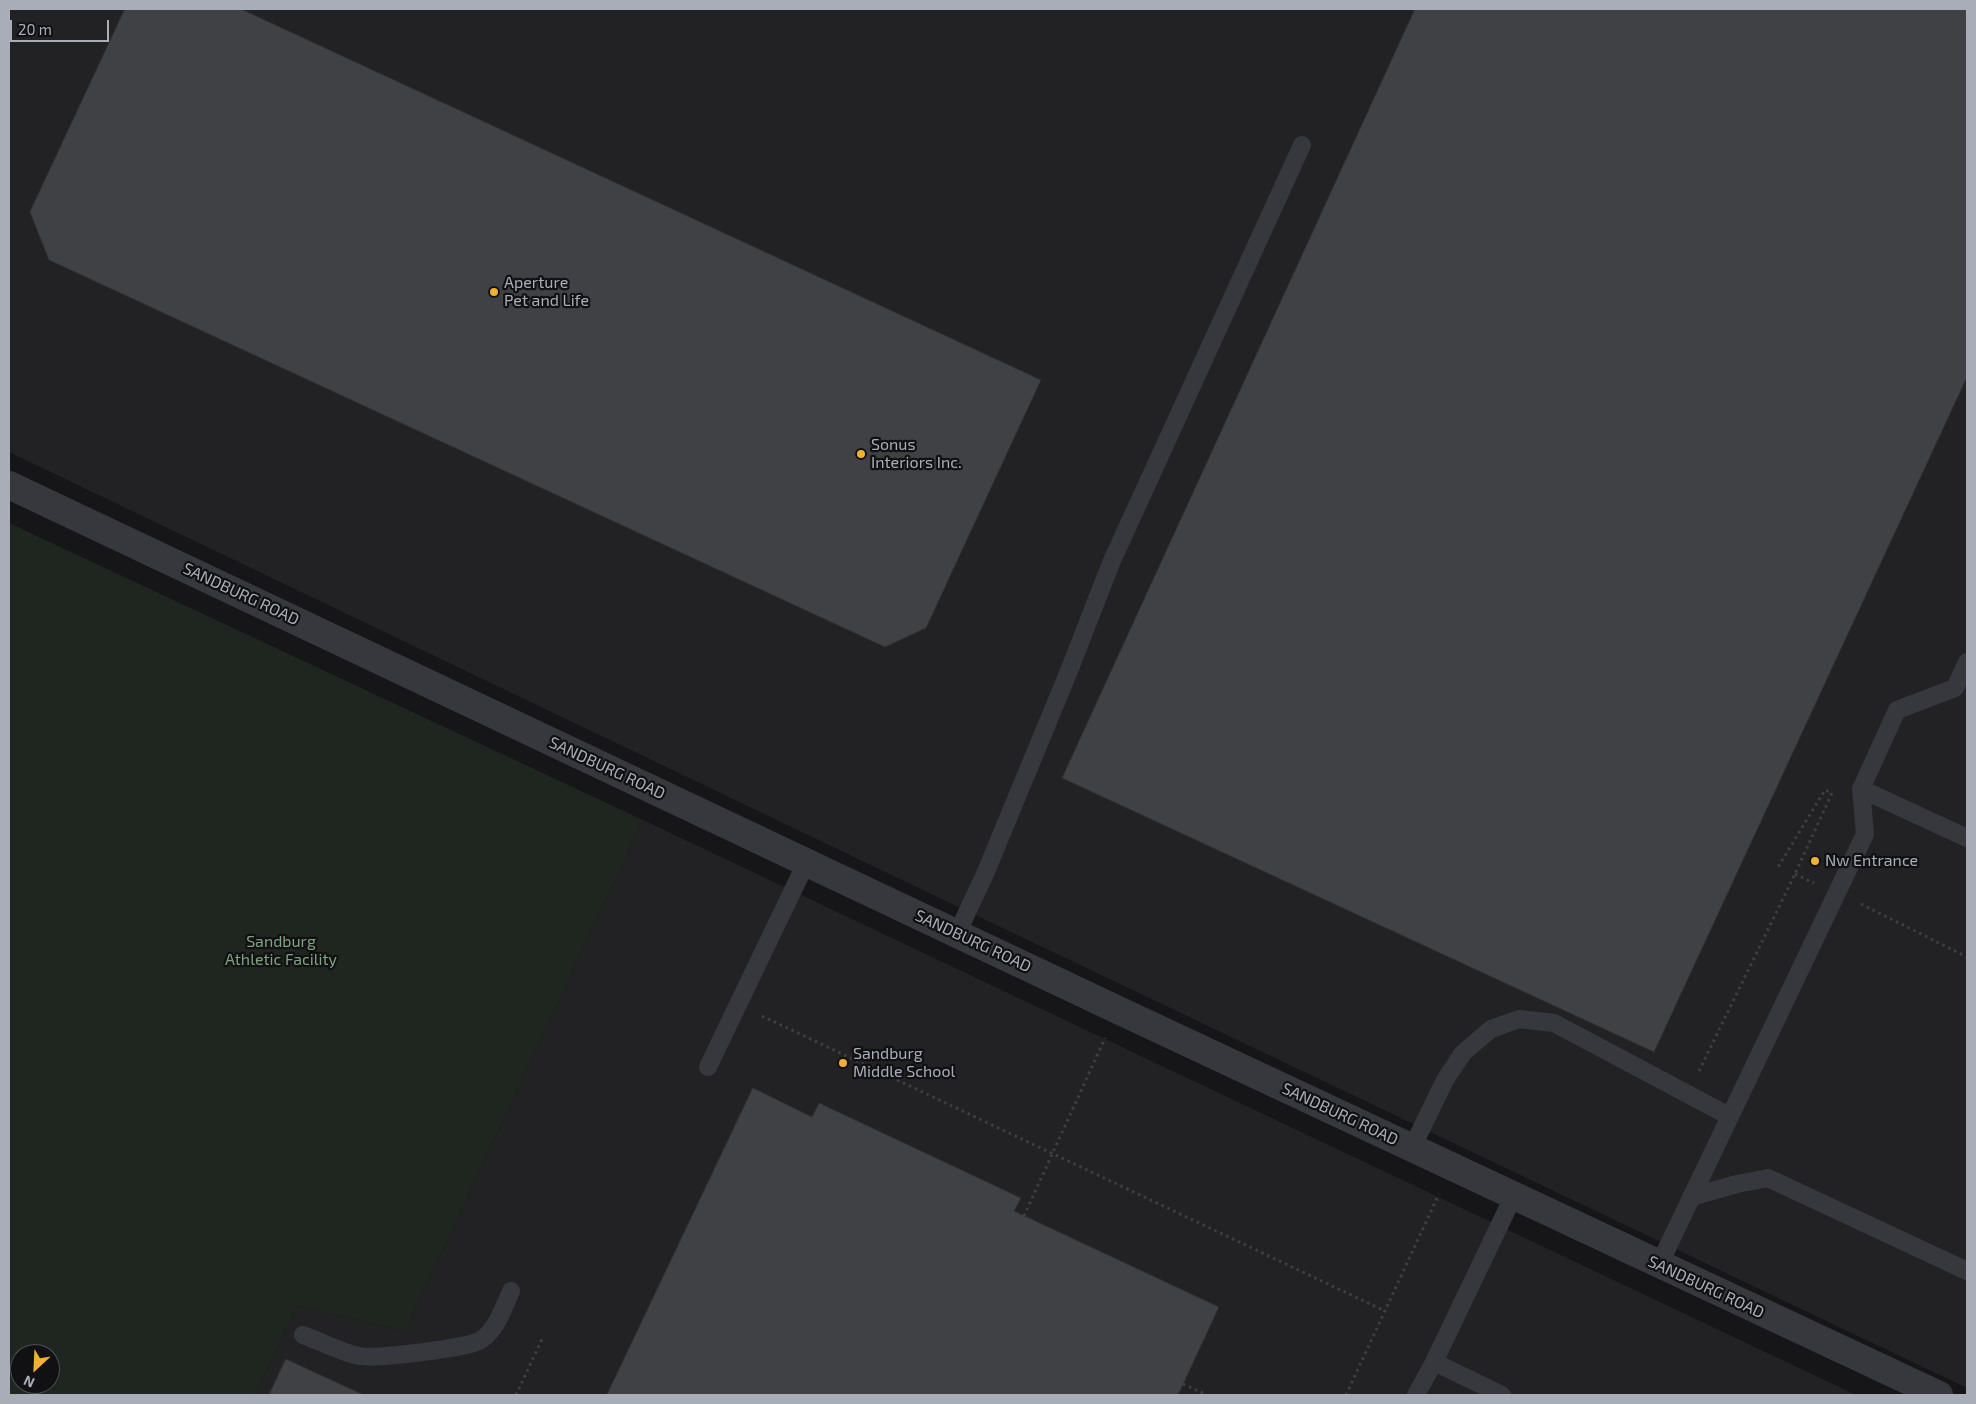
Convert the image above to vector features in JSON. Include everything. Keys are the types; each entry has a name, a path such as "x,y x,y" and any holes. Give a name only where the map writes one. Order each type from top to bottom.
{"street":[{"name":"SANDBURG ROAD","path":"9,485 1930,1393"}],"lane":[{"path":"957,934 985,874 1111,563 1302,145"},
{"path":"1659,1265 1865,834 1861,789 1897,710 1955,688 1967,662"},
{"path":"1861,789 1967,838"},
{"path":"708,1067 806,863"},
{"path":"1412,1148 1445,1080 1463,1053 1490,1029 1519,1019 1554,1023 1730,1116"},
{"path":"1691,1197 1737,1184 1768,1178 1967,1271"},
{"path":"1416,1395 1434,1362 1514,1195"},
{"path":"303,1335 360,1356 394,1355 446,1348 481,1340 495,1325 511,1291"},
{"path":"1434,1362 1502,1395"}],"path":[{"path":"1696,1078 1832,793 1825,790 1778,867"},
{"path":"1795,874 1892,918 1967,957"},
{"path":"738,1005 1385,1310"},
{"path":"1024,1216 1051,1153 1118,1010"},
{"path":"1346,1395 1451,1166"},
{"path":"516,1395 543,1337"},
{"path":"1183,1384 1207,1395"}],"shaded area":[{"path":"9,9 1967,9 1967,1388 9,452"},
{"name":"Sandburg Middle School","path":"643,820 1856,1395 255,1395 297,1306 405,1331"}],"green space":[{"name":"Sandburg Athletic Facility","path":"9,523 643,820 405,1331 297,1306 255,1395 9,1395"}],"building":[{"path":"125,9 241,9 1041,380 926,628 885,647 49,260 30,212"},
{"path":"1410,9 1967,9 1967,377 1654,1052 1062,778 1414,11"},
{"name":"Sandburg Middle School","path":"753,1088 812,1117 819,1103 1021,1198 1014,1211 1219,1307 1178,1395 607,1395"},
{"path":"286,1359 316,1373 364,1395 269,1395"}],"place":[{"name":"Aperture Pet and Life","path":"494,292"},
{"name":"Sonus Interiors Inc.","path":"861,454"},
{"name":"Nw Entrance","path":"1815,861"},
{"name":"Sandburg Middle School","path":"843,1063"}]}
